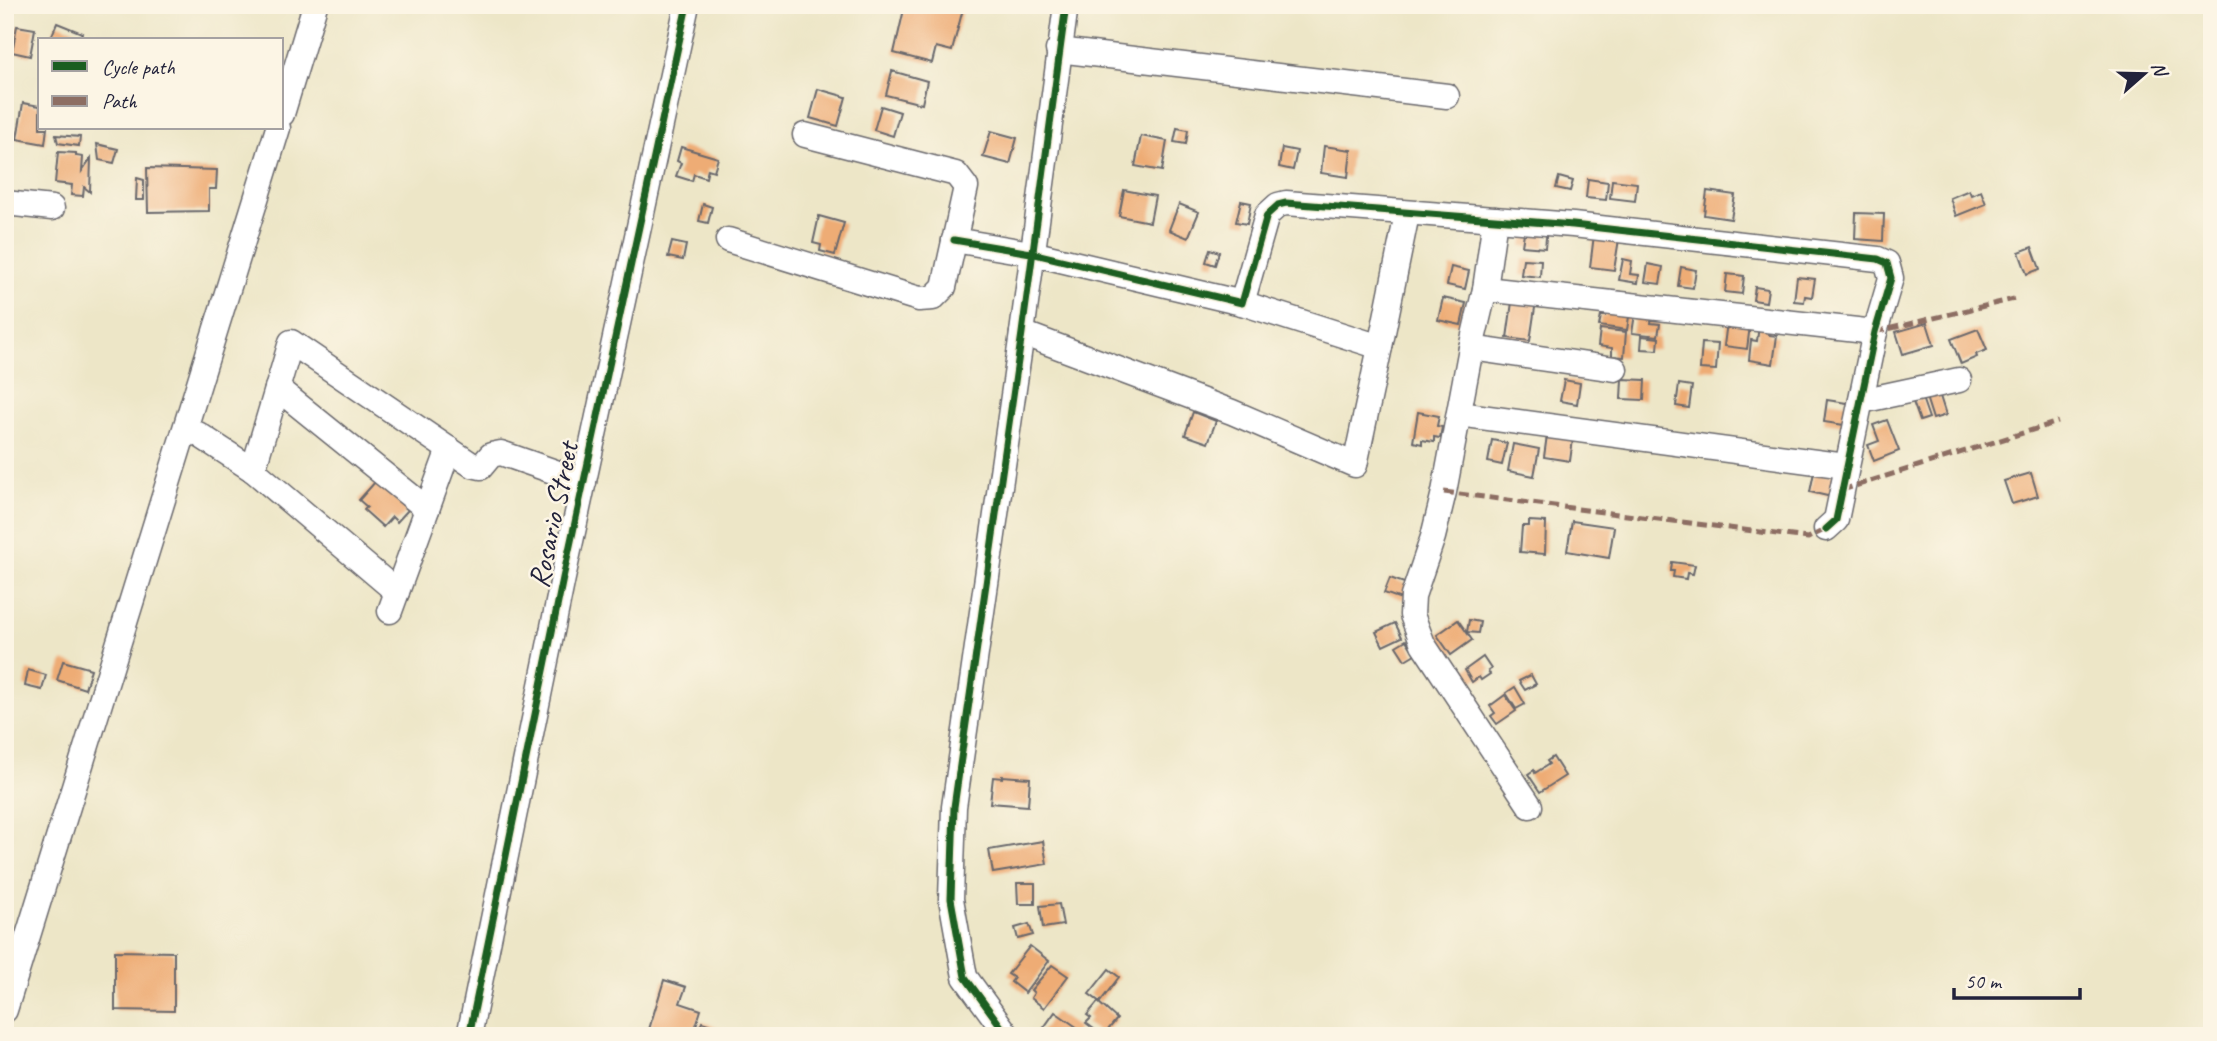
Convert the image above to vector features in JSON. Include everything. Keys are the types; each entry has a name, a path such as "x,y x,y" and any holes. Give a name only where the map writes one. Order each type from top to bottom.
{"street":[{"path":"284,107 315,5"},
{"name":"Rosario Street","path":"469,1036 687,5"},
{"path":"1008,1036 965,977 951,899 954,807 1066,5"},
{"path":"1058,50 1447,96"},
{"path":"5,1010 277,130"},
{"path":"728,240 919,299 933,298 943,287 966,187 956,174 806,135"},
{"path":"5,203 52,208"},
{"path":"1242,303 1267,215 1278,205 1302,204 1573,225 1878,259 1887,263 1891,278 1875,332 1836,520 1826,529"},
{"path":"1022,333 1232,412 1355,465 1407,214"},
{"path":"1495,219 1485,289 1459,414 1433,537 1413,596 1412,615 1423,644 1530,806"},
{"path":"954,240 1031,253 1242,303 1380,347"},
{"path":"1485,289 1875,332"},
{"path":"253,470 291,342 472,465 481,467 491,454 501,453 584,482"},
{"path":"1471,348 1615,369"},
{"path":"1861,401 1959,380"},
{"path":"277,388 427,509"},
{"path":"1459,414 1846,466"},
{"path":"198,433 253,470 394,601 449,449"}],"building":[{"path":"905,5 964,5 952,51 936,47 932,63 894,53"},
{"path":"57,23 82,33 80,38 51,38"},
{"path":"17,26 35,29 30,56 12,52"},
{"path":"892,71 927,81 922,104 886,95"},
{"path":"818,89 846,97 838,126 810,118"},
{"path":"23,103 38,106 38,130 47,130 45,144 17,139"},
{"path":"881,106 900,112 893,136 874,130"},
{"path":"1177,128 1188,130 1186,144 1174,142"},
{"path":"991,131 1017,138 1010,164 983,157"},
{"path":"56,135 80,137 79,146 58,143"},
{"path":"1141,136 1167,141 1162,171 1135,166"},
{"path":"97,144 118,149 114,163 99,160"},
{"path":"1324,146 1351,150 1348,177 1321,173"},
{"path":"681,147 718,158 714,171 708,169 706,178 694,174 692,181 676,176 681,163 677,161"},
{"path":"1282,148 1297,151 1293,170 1279,167"},
{"path":"58,152 76,153 76,156 83,157 82,171 91,158 90,192 84,187 83,196 71,195 72,185 55,183"},
{"path":"147,168 217,170 216,189 209,189 209,211 148,212"},
{"path":"1559,177 1573,181 1570,191 1556,188"},
{"path":"137,178 144,180 144,200 136,200"},
{"path":"1588,179 1608,182 1606,200 1586,198"},
{"path":"1612,180 1637,183 1635,201 1610,198"},
{"path":"1124,190 1155,196 1150,222 1119,216"},
{"path":"1969,190 1971,195 1981,191 1986,204 1956,216 1950,198"},
{"path":"1707,191 1735,195 1731,219 1704,215"},
{"path":"1241,201 1251,203 1247,224 1236,222"},
{"path":"703,204 712,207 708,223 699,221"},
{"path":"1179,204 1199,212 1188,238 1169,230"},
{"path":"1856,213 1884,214 1883,241 1855,239"},
{"path":"819,216 844,223 835,255 820,251 821,245 813,243"},
{"path":"1525,226 1547,228 1545,248 1522,246"},
{"path":"1594,235 1619,239 1614,270 1590,267"},
{"path":"672,242 686,245 683,260 668,257"},
{"path":"2032,247 2040,269 2027,274 2019,252"},
{"path":"1210,249 1219,252 1215,265 1206,262"},
{"path":"1523,259 1541,260 1540,277 1521,275"},
{"path":"1623,259 1632,261 1630,274 1639,275 1638,283 1619,280"},
{"path":"1648,264 1663,267 1660,284 1645,282"},
{"path":"1451,267 1469,271 1465,289 1447,285"},
{"path":"1681,267 1696,270 1693,288 1678,286"},
{"path":"1727,274 1744,276 1742,294 1725,292"},
{"path":"1797,277 1815,279 1812,297 1805,296 1804,302 1794,301"},
{"path":"1755,287 1768,289 1766,302 1753,300"},
{"path":"1513,295 1536,301 1530,341 1507,338"},
{"path":"1443,298 1466,303 1461,325 1438,320"},
{"path":"1607,307 1630,310 1627,330 1599,326"},
{"path":"1635,314 1652,316 1651,323 1660,324 1658,336 1632,333"},
{"path":"1727,322 1750,325 1747,349 1724,346"},
{"path":"1927,323 1934,345 1903,354 1896,332"},
{"path":"1759,326 1771,328 1769,335 1777,336 1773,364 1749,360 1751,340 1757,341"},
{"path":"1600,329 1626,332 1624,357 1612,356 1612,348 1598,346"},
{"path":"1978,329 1987,350 1961,364 1951,339"},
{"path":"1642,336 1659,338 1658,350 1641,349"},
{"path":"1702,343 1718,344 1716,370 1700,369"},
{"path":"1622,379 1645,380 1644,400 1621,399"},
{"path":"1564,380 1580,383 1577,404 1560,401"},
{"path":"1679,384 1692,386 1689,408 1676,406"},
{"path":"1938,390 1946,415 1933,419 1925,394"},
{"path":"1922,398 1929,418 1920,421 1913,402"},
{"path":"1827,400 1854,404 1851,426 1824,422"},
{"path":"1193,412 1216,421 1208,443 1185,435"},
{"path":"1418,412 1439,416 1437,426 1442,427 1440,438 1434,437 1434,442 1422,440 1422,444 1413,442"},
{"path":"1887,420 1899,451 1874,461 1868,445 1879,441 1873,425"},
{"path":"1547,435 1573,439 1570,461 1544,457"},
{"path":"1492,440 1507,443 1502,465 1488,462"},
{"path":"1513,444 1539,449 1534,476 1508,471"},
{"path":"1814,472 1840,477 1836,498 1810,492"},
{"path":"2031,473 2038,496 2012,504 2004,481"},
{"path":"376,481 408,510 397,522 392,517 383,527 364,510 367,507 359,500"},
{"path":"1529,521 1546,522 1545,554 1520,552 1522,526 1529,526"},
{"path":"1572,521 1614,527 1609,558 1567,551"},
{"path":"1672,562 1695,565 1693,574 1687,573 1686,579 1673,577"},
{"path":"1390,578 1410,585 1404,600 1384,593"},
{"path":"1458,620 1472,640 1451,655 1437,635"},
{"path":"1469,620 1480,622 1478,633 1467,632"},
{"path":"1395,623 1402,637 1383,646 1376,632"},
{"path":"1406,640 1415,654 1405,660 1396,646"},
{"path":"1483,657 1491,669 1488,671 1490,674 1472,682 1465,670"},
{"path":"63,661 91,669 85,689 57,680"},
{"path":"28,670 46,675 42,690 25,686"},
{"path":"1531,675 1536,684 1525,690 1519,681"},
{"path":"1515,687 1525,704 1516,709 1506,693"},
{"path":"1505,695 1516,711 1497,724 1491,716 1495,713 1490,706"},
{"path":"1553,757 1565,776 1540,792 1528,774 1534,770 1535,773 1549,764 1547,761"},
{"path":"993,777 1030,778 1028,806 990,803"},
{"path":"1043,841 1047,864 993,873 989,850"},
{"path":"1017,883 1035,883 1035,904 1018,904"},
{"path":"1059,904 1063,925 1043,928 1040,906"},
{"path":"1029,924 1033,935 1018,939 1015,928"},
{"path":"1030,946 1049,961 1025,993 1011,982 1014,978 1008,974"},
{"path":"115,951 174,952 174,1011 115,1010"},
{"path":"1052,965 1068,976 1044,1008 1031,998 1034,993 1031,990"},
{"path":"1109,969 1119,977 1100,1002 1089,994"},
{"path":"664,980 686,987 680,1003 701,1010 694,1032 698,1033 702,1022 727,1030 725,1036 647,1036"},
{"path":"1098,1002 1117,1019 1103,1036 1086,1023 1091,1018 1087,1015"},
{"path":"1055,1012 1078,1028 1073,1036 1038,1036"}],"marked path":[{"path":"1875,332 2014,299"},
{"path":"1842,490 2058,422"},
{"path":"1444,492 1808,538 1826,529"}],"cycle path":[{"path":"469,1036 563,578 687,5"},
{"path":"1008,1036 965,977 951,899 954,807 1066,5"},
{"path":"954,240 1031,253 1242,303 1267,215 1278,205 1286,203 1573,225 1878,259 1887,263 1891,278 1875,332 1836,520 1826,529"}]}
